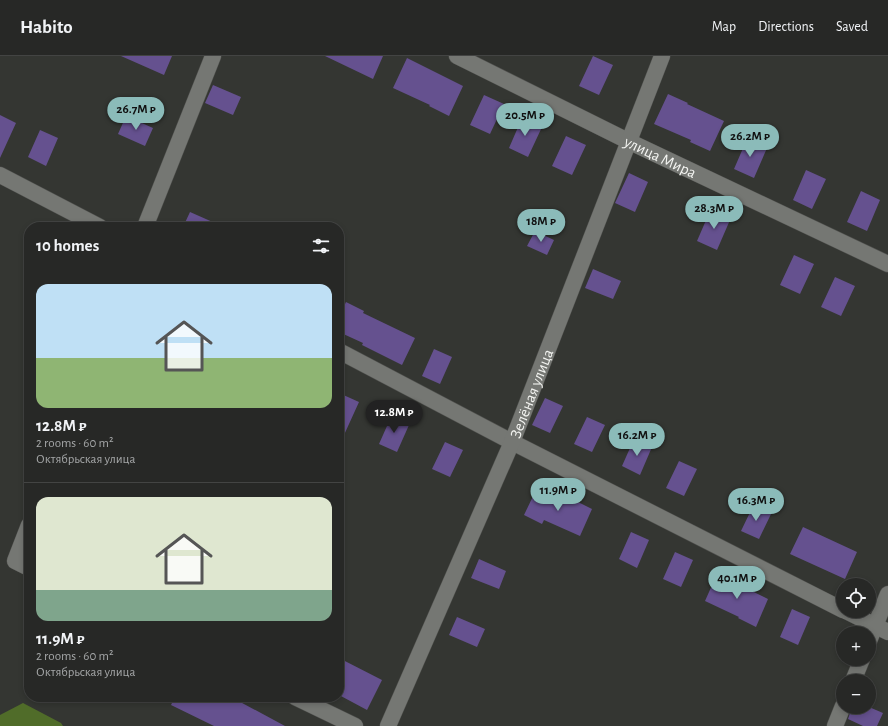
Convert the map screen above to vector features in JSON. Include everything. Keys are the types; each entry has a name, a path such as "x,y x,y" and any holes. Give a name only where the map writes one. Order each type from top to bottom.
{"street":[{"path":"147,222 213,56"},
{"name":"улица Мира","path":"457,56 628,141 888,264"},
{"name":"Зелёная улица","path":"388,726 512,442 662,56"},
{"path":"0,175 90,222"},
{"path":"344,355 512,442 836,606"},
{"path":"22,565 24,554"},
{"path":"860,618 882,629 888,594"},
{"path":"305,702 355,726"},
{"path":"835,726 840,714"}],"green space":[{"path":"23,703 61,723 63,726 0,726 0,715"}],"building":[{"path":"121,56 172,56 164,75"},
{"path":"325,56 383,56 373,79"},
{"path":"593,56 613,65 599,95 579,86"},
{"path":"407,58 463,86 449,116 429,106 430,105 393,88"},
{"path":"213,85 241,97 233,115 205,103"},
{"path":"668,94 724,121 710,151 690,142 691,140 654,124"},
{"path":"484,95 504,104 490,134 470,125"},
{"path":"0,115 16,123 0,158"},
{"path":"126,116 153,128 145,146 118,134"},
{"path":"522,118 542,127 528,157 509,148"},
{"path":"40,130 58,138 46,166 28,157"},
{"path":"566,136 586,145 572,175 552,166"},
{"path":"747,139 767,148 754,178 734,169"},
{"path":"806,170 826,179 812,209 793,200"},
{"path":"629,173 648,182 635,212 615,203"},
{"path":"861,191 880,200 867,231 847,222"},
{"path":"710,211 730,220 717,250 697,241"},
{"path":"190,212 213,222 185,222"},
{"path":"535,231 554,240 547,255 527,246"},
{"path":"794,255 814,264 800,294 780,285"},
{"path":"593,269 621,281 613,299 585,288"},
{"path":"835,277 855,286 841,316 821,307"},
{"path":"346,302 364,311 363,313 415,338 402,365 344,334 344,306"},
{"path":"434,349 452,357 440,384 422,376"},
{"path":"344,395 359,402 344,435"},
{"path":"545,398 563,406 550,433 532,425"},
{"path":"391,417 409,425 397,452 379,444"},
{"path":"587,417 605,425 592,452 574,444"},
{"path":"634,439 652,447 640,475 622,466"},
{"path":"445,442 463,450 450,477 432,469"},
{"path":"679,461 697,469 684,496 666,488"},
{"path":"537,488 572,504 574,500 592,509 580,536 544,520 542,524 524,515"},
{"path":"754,504 772,512 759,539 741,531"},
{"path":"803,527 857,552 845,578 790,554"},
{"path":"631,532 649,540 637,568 619,559"},
{"path":"675,552 693,560 681,587 663,579"},
{"path":"479,559 506,571 499,589 471,578"},
{"path":"717,574 768,599 756,627 705,601"},
{"path":"792,609 810,617 798,645 780,637"},
{"path":"457,617 485,629 477,647 449,635"},
{"path":"344,661 382,680 367,710 344,698"},
{"path":"172,702 240,702 285,726 214,726 171,705"},
{"path":"876,710 883,713 877,726 863,726 848,719 850,714 876,714"}]}
